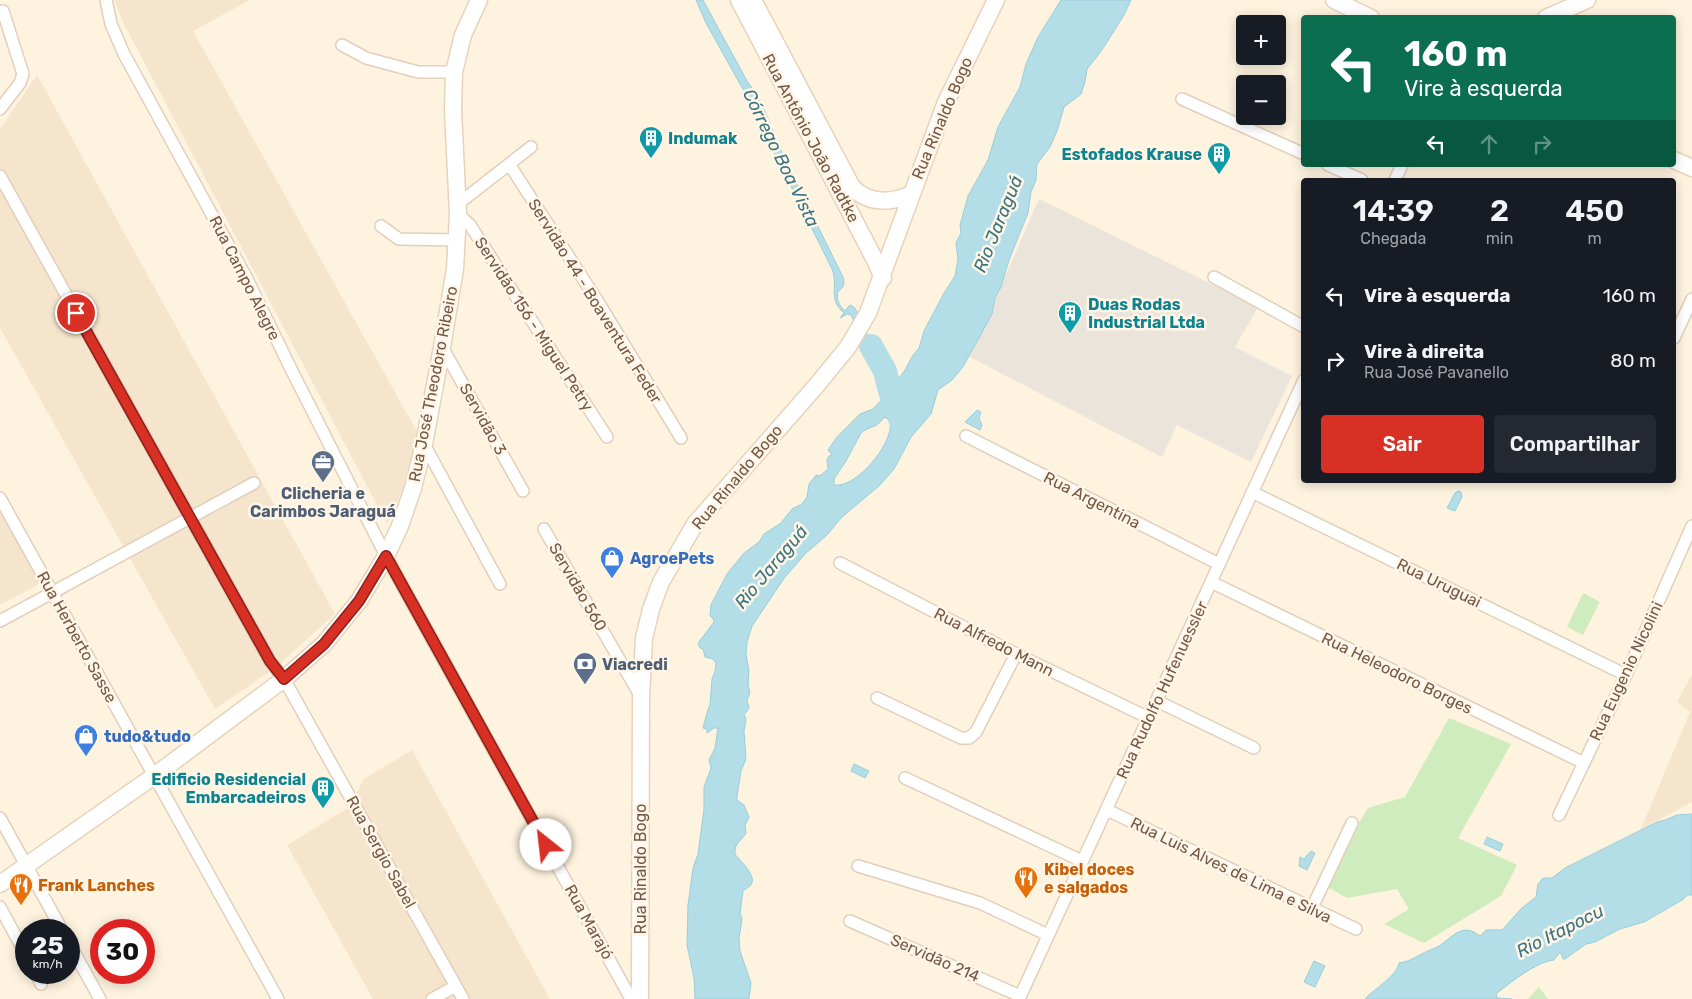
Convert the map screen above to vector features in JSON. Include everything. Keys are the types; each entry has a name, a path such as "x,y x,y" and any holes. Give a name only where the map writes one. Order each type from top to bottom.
{"main road":[{"name":"Rua José Theodoro Ribeiro","path":"0,884 154,776 284,679 324,644 359,601 386,556 400,526 413,488 424,444 442,348 455,269 457,240 458,209 453,110 454,72 463,35 480,0"},
{"name":"Rua Antônio João Radtke","path":"739,0 883,278"},
{"name":"Rua Antônio João Radtke","path":"753,0 852,187 867,198 885,201 910,196"},
{"name":"Rua Rinaldo Bogo","path":"640,999 641,698 644,638 651,609 661,582 675,555 701,517 848,347 868,313 883,278 910,196 946,102 996,0"},
{"path":"1336,0 1365,15"},
{"path":"1553,15 1587,0"},
{"path":"1676,161 1692,168"}],"street":[{"name":"Rua Campo Alegre","path":"106,0 112,24 124,54 246,277 386,556"},
{"path":"0,109 20,83 23,74 2,11"},
{"path":"342,45 366,58 418,72 454,72"},
{"path":"1182,98 1301,153"},
{"path":"458,209 531,147"},
{"name":"Servidão 44 - Boaventura Feder","path":"509,164 600,305 681,438"},
{"path":"1333,167 1357,178"},
{"name":"Rua Sergio Sabel","path":"0,176 270,661 284,679 463,999"},
{"name":"Servidão 156 - Miguel Petry","path":"458,209 607,437"},
{"path":"382,226 399,239 457,240"},
{"path":"1214,277 1301,324"},
{"path":"1676,334 1692,300"},
{"name":"Servidão 3","path":"442,348 523,491"},
{"name":"Rua Rudolfo Hufenuessler","path":"1020,997 1301,386"},
{"name":"Rua Argentina","path":"966,436 1219,564"},
{"path":"424,444 500,584"},
{"path":"0,621 254,483"},
{"name":"Rua Uruguai","path":"1252,492 1626,675"},
{"name":"Rua Herberto Sasse","path":"0,498 278,999"},
{"name":"Rua Eugenio Nicolini","path":"1559,815 1626,675 1692,526"},
{"name":"Servidão 560","path":"544,529 641,698"},
{"name":"Rua Marajó","path":"386,556 631,999"},
{"name":"Rua Alfredo Mann","path":"840,563 1016,654 1149,718"},
{"name":"Rua Heleodoro Borges","path":"1211,582 1584,763"},
{"path":"877,698 961,738 969,738 976,732 1016,654"},
{"path":"1157,701 1254,748"},
{"path":"905,778 1082,861"},
{"name":"Rua Luis Alves de Lima e Silva","path":"1107,810 1356,930"},
{"path":"0,818 56,919"},
{"path":"1312,908 1352,823"},
{"path":"858,866 980,903 1048,935"},
{"path":"0,906 15,935"},
{"name":"Servidão 214","path":"850,921 1020,997"},
{"path":"80,963 100,999"},
{"path":"432,999 456,986"}],"shaded area":[{"path":"114,0 250,0 193,31 424,444 387,524 124,24"},
{"path":"37,75 335,614 275,668 215,709 0,328 0,129"},
{"path":"1039,199 1258,307 1235,347 1292,376 1251,462 1177,425 1162,457 970,357"},
{"path":"0,498 45,581 0,605"},
{"path":"1692,674 1692,802 1641,829 1690,712 1677,702"},
{"path":"412,750 550,999 373,999 287,845 348,808 364,779"}],"green space":[{"path":"1583,593 1600,602 1583,635 1567,627"},
{"path":"1449,718 1511,744 1458,838 1517,865 1501,896 1424,943 1384,924 1409,909 1397,889 1347,898 1322,884 1368,808 1405,797"},
{"path":"1539,987 1548,999 1528,999"}],"water":[{"path":"696,0 703,0 747,81 763,106 782,153 843,277 844,286 838,291 838,302 845,311 850,305 855,308 872,345 868,350 851,315 847,314 840,318 844,313 836,302 832,269 765,134 754,106 706,23"},
{"name":"Rio Jaraguá","path":"1061,0 1131,0 1102,50 1087,69 1081,94 1064,107 1050,147 1037,164 1036,180 1031,192 1028,213 1009,260 1001,287 995,298 992,314 963,367 952,380 938,390 931,414 911,437 894,469 880,485 841,518 827,535 805,554 785,577 752,626 747,642 746,655 750,693 747,700 749,708 744,715 746,719 744,731 746,759 741,771 737,796 737,800 744,805 749,817 745,825 746,833 737,844 735,850 735,854 748,869 752,878 750,886 743,891 739,938 740,951 751,983 749,999 695,999 694,978 687,945 688,905 693,868 698,854 704,809 704,787 711,768 709,760 715,748 718,728 714,728 707,733 707,729 703,728 710,705 712,679 716,663 713,659 705,657 703,649 700,648 698,643 714,622 710,616 711,605 727,574 744,553 759,542 764,534 781,523 792,509 802,504 807,497 809,484 816,475 820,476 828,469 827,460 832,455 828,450 837,437 860,414 873,409 890,391 919,348 924,331 955,276 958,259 956,243 961,233 960,225 968,196 988,160 998,127 1020,87 1026,64 1038,37","holes":["885,417 890,421 890,430 886,440 872,462 853,480 834,485 834,479 861,433 877,425"]},
{"path":"977,410 981,412 979,418 982,425 980,430 965,422"},
{"path":"1461,492 1462,497 1455,511 1447,508 1455,493"},
{"path":"854,764 869,771 865,778 851,771"},
{"name":"Rio Itapocu","path":"1692,814 1692,895 1688,895 1644,922 1620,929 1595,942 1586,944 1565,959 1559,953 1554,960 1532,968 1496,994 1497,998 1512,999 1365,999 1394,973 1399,963 1438,947 1458,932 1468,930 1480,936 1486,930 1502,930 1522,908 1536,897 1538,884 1543,878 1552,878 1565,868 1657,822 1677,815"},
{"path":"1487,837 1503,844 1500,851 1484,844"},
{"path":"1311,851 1315,853 1307,870 1299,866 1300,857 1304,859"},
{"path":"1314,961 1325,966 1315,987 1304,982"}],"waterway":[{"name":"Córrego Boa Vista","path":"871,346 885,371 901,421"}],"place":[{"name":"Indumak","path":"651,159"},
{"name":"Estofados Krause","path":"1219,175"},
{"name":"Duas Rodas Industrial Ltda","path":"1070,334"},
{"name":"Clicheria e Carimbos Jaraguá","path":"323,483"},
{"name":"AgroePets","path":"612,579"},
{"name":"Viacredi","path":"585,685"},
{"name":"tudo&tudo","path":"86,757"},
{"name":"Edificio Residencial Embarcadeiros","path":"323,809"},
{"name":"Kibel doces e salgados","path":"1026,899"},
{"name":"Frank Lanches","path":"21,906"}],"route":[{"path":"76,313 270,661 284,679 324,644 359,601 386,556 546,845"}]}
